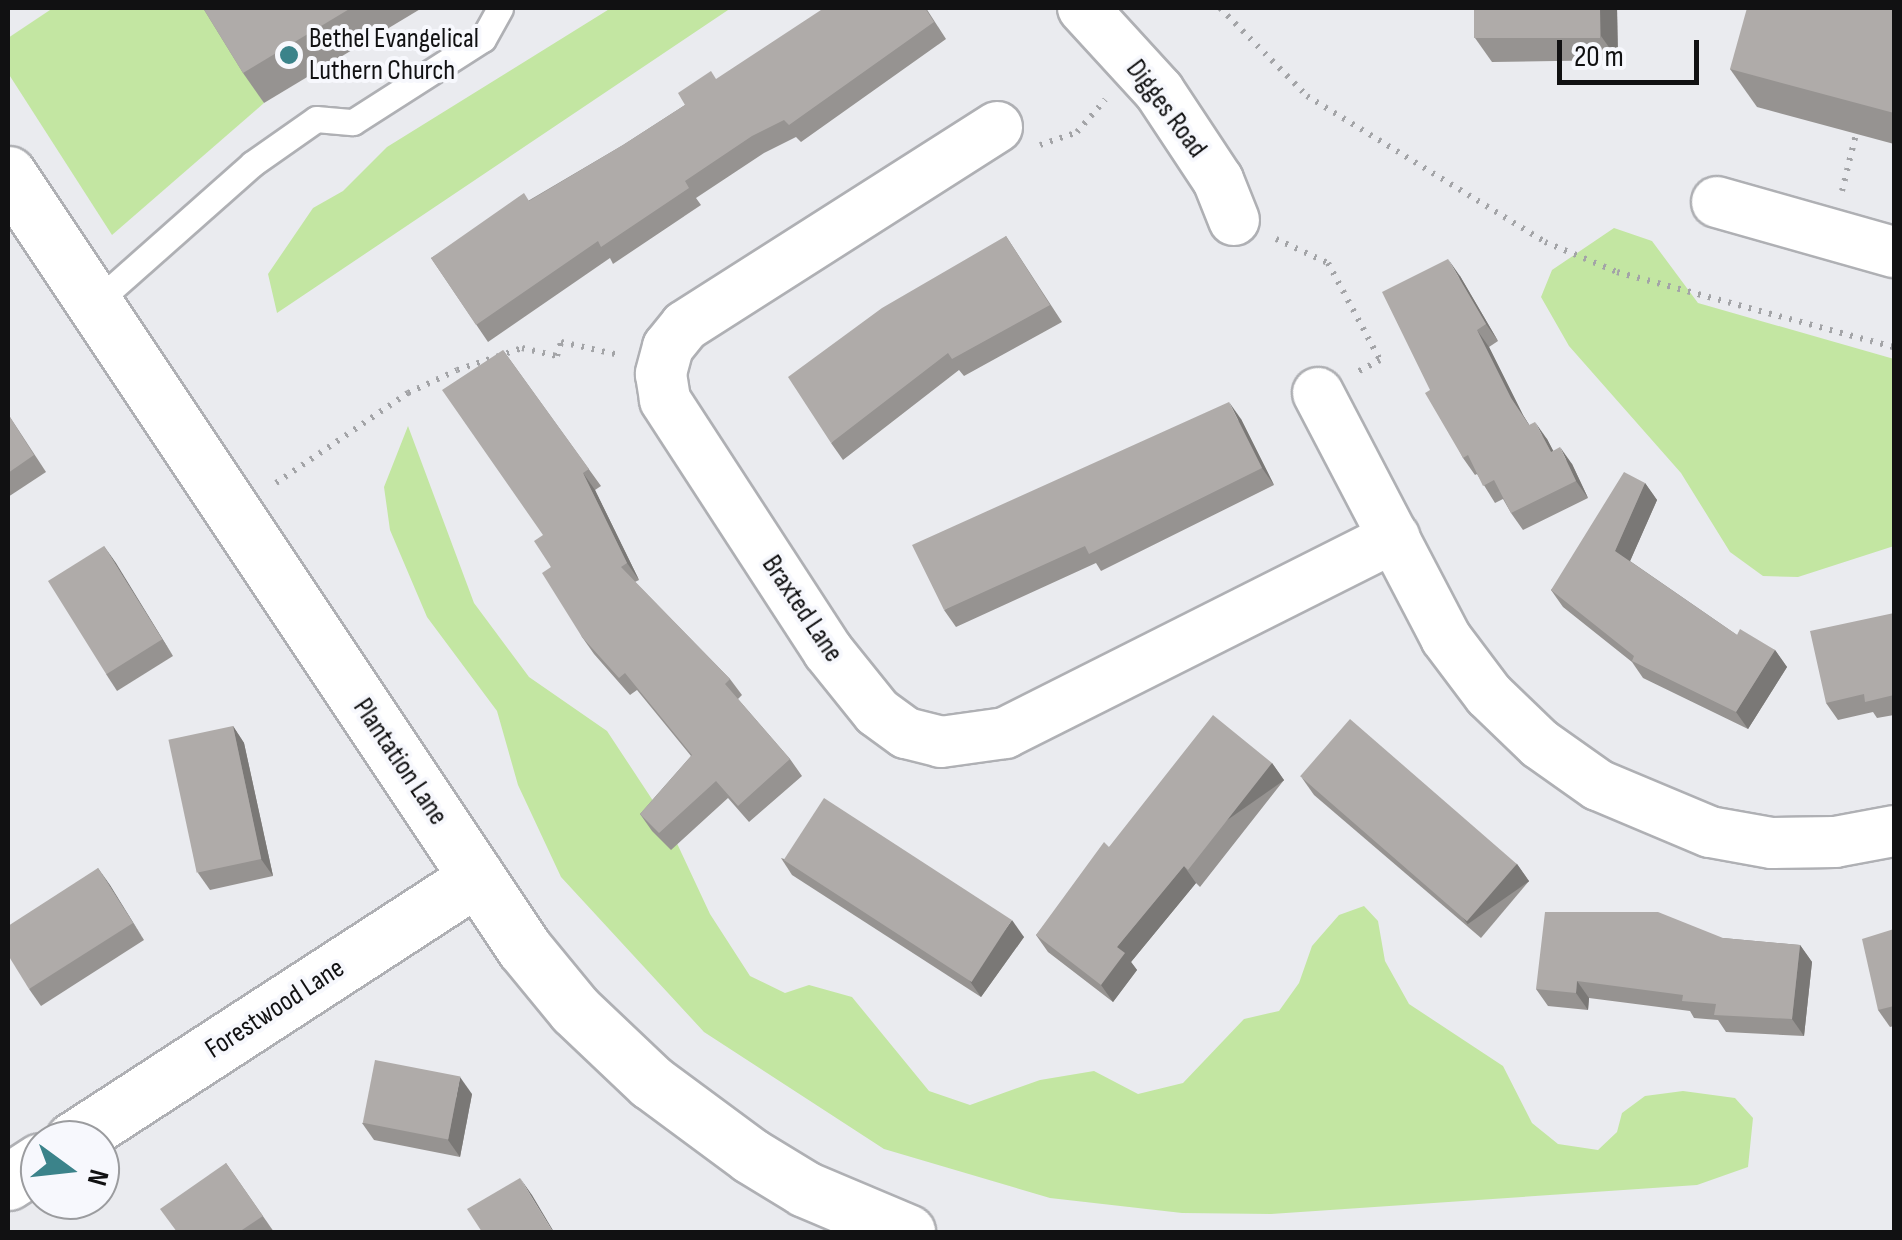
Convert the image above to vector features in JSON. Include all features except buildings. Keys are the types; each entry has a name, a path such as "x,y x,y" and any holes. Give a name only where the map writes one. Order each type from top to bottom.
{"street":[{"name":"Digges Road","path":"1083,8 1135,65 1208,164 1234,220"},
{"path":"664,364 685,326 993,130"},
{"name":"Plantation Lane","path":"8,174 477,878 576,1010 652,1082 805,1190 907,1232"},
{"path":"1717,202 1894,252"},
{"name":"Braxted Lane","path":"664,364 665,400 828,651 877,712 906,732 941,742 1005,733 1394,537"},
{"path":"1318,393 1446,638 1489,695 1540,744 1598,784 1710,832 1772,843 1835,842 1894,831"},
{"name":"Forestwood Lane","path":"104,1120 477,878"}],"lane":[{"path":"94,304 252,164 316,119 353,122 483,39 500,8"}],"path":[{"path":"1220,8 1308,96 1545,242 1617,272 1894,348"},
{"path":"993,130 1026,146 1058,144 1077,132 1135,65"},
{"path":"1234,220 1328,263 1380,360 1318,393"},
{"path":"233,512 408,393 522,348 557,356 562,342 664,364"}],"green space":[{"path":"53,8 206,8 264,103 112,235 8,73 8,38"},
{"path":"611,8 731,8 277,313 268,274 313,208 343,191 387,147"},
{"path":"1614,228 1652,241 1698,303 1894,359 1894,546 1798,577 1763,576 1730,552 1681,473 1569,346 1541,297 1552,270"},
{"path":"408,426 474,603 529,677 607,731 667,822 710,914 750,976 785,993 809,985 852,997 929,1091 970,1105 1040,1080 1094,1071 1138,1094 1183,1083 1244,1019 1279,1011 1299,983 1312,946 1339,915 1364,906 1378,921 1385,961 1409,1004 1503,1066 1532,1123 1558,1144 1598,1150 1617,1132 1622,1113 1645,1096 1683,1091 1735,1098 1753,1118 1748,1167 1697,1185 1271,1214 1182,1213 1050,1198 884,1149 704,1032 561,877 518,785 497,711 427,617 390,530 384,487"}],"place":[{"name":"Bethel Evangelical Luthern Church","path":"289,55"}]}
